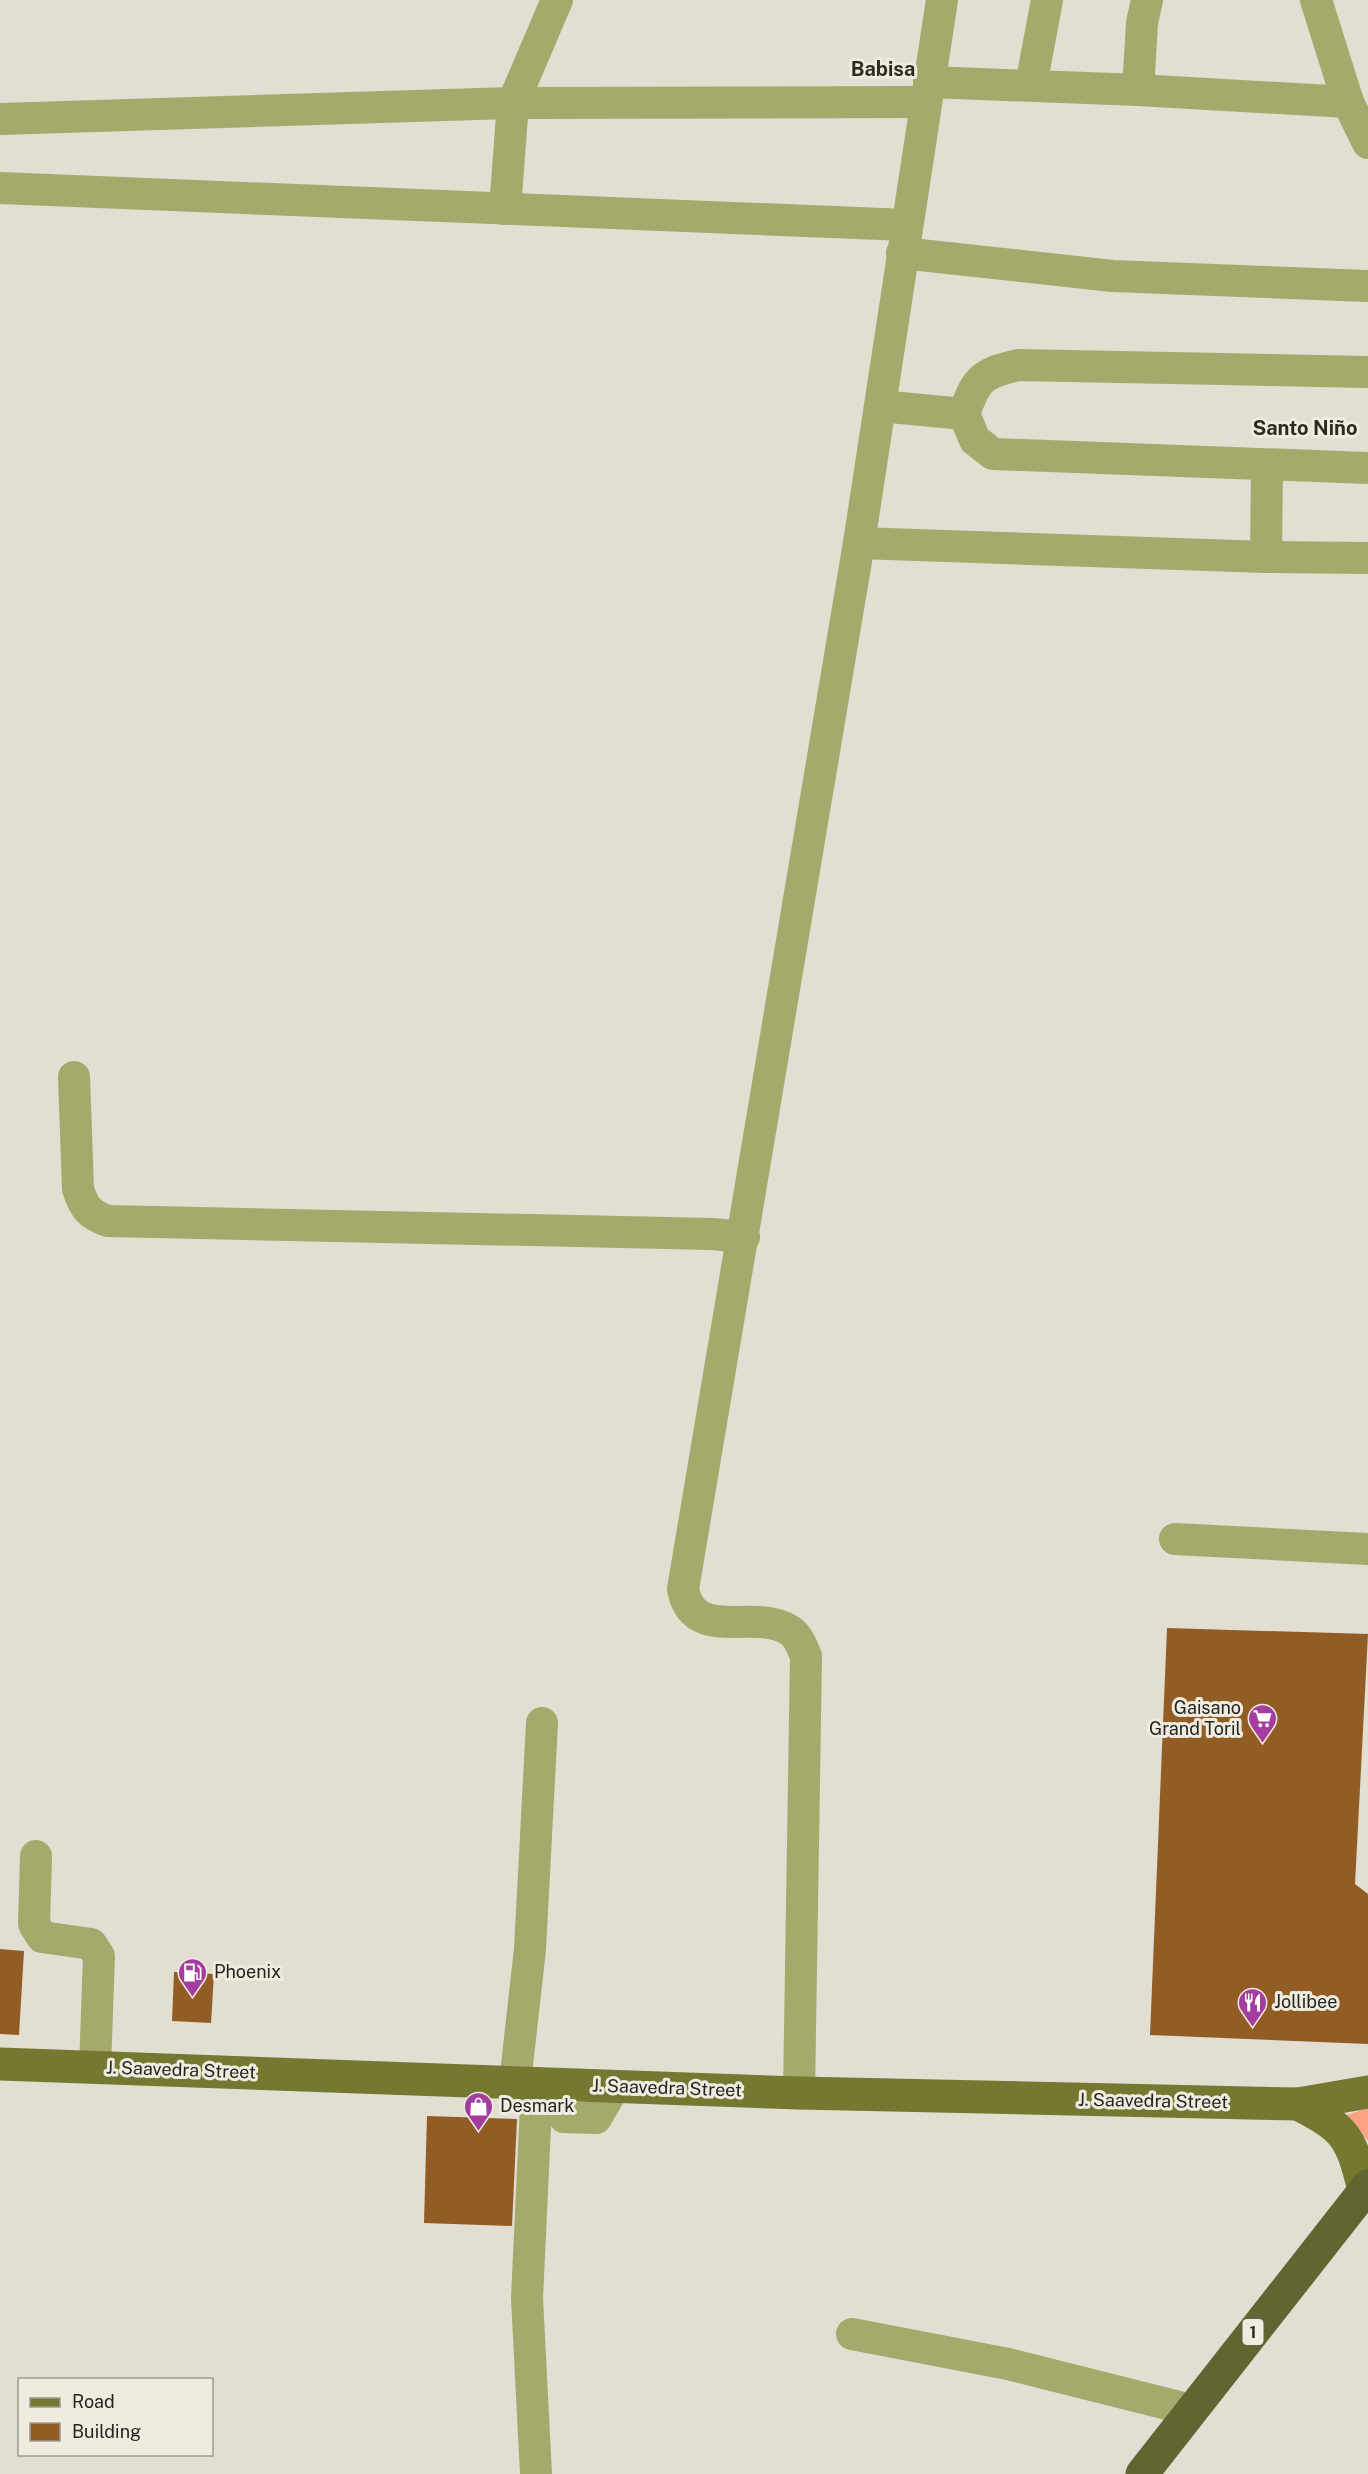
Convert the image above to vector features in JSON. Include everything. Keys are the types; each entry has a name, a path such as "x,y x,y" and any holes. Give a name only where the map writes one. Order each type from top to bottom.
{"highway":[{"name":"1","path":"1142,2474 1366,2188"}],"main road":[{"name":"J. Saavedra Street","path":"0,2064 799,2093 1298,2104 1368,2092"},
{"name":"J. Saavedra Street","path":"1298,2104 1323,2117 1342,2131 1354,2151 1366,2188"}],"street":[{"path":"505,210 513,103 557,0"},
{"path":"799,2093 806,1656 800,1642 789,1630 771,1624 707,1620 693,1613 686,1602 683,1589 859,543 942,0"},
{"path":"1031,86 1047,0"},
{"path":"1138,90 1142,23 1147,0"},
{"path":"1316,0 1348,102 1368,143"},
{"path":"0,119 927,92 1031,86 1348,102"},
{"path":"0,188 505,210 904,239 1113,276 1368,286"},
{"path":"1368,372 1018,365 990,371 972,391 964,414 975,440 993,454 1368,468"},
{"path":"880,406 964,414"},
{"path":"1266,558 1267,466"},
{"path":"859,543 1266,558 1368,558"},
{"path":"74,1077 78,1189 91,1215 108,1221 688,1233 744,1237"},
{"path":"1175,1539 1368,1549"},
{"path":"536,2474 528,2298 532,2084 530,1948 542,1724"},
{"path":"36,1856 34,1924 37,1932 42,1937 91,1944 99,1956 94,2067"},
{"path":"852,2334 1008,2364 1191,2410"}],"shaded area":[{"path":"1368,2108 1368,2141 1347,2115"}],"building":[{"name":"Gaisano Grand Toril","path":"1167,1628 1368,1634 1355,1884 1368,1894 1368,2044 1150,2035"},
{"path":"0,1949 24,1951 19,2035 0,2034"},
{"name":"Phoenix","path":"174,1972 214,1974 211,2023 172,2021"},
{"path":"427,2116 517,2119 512,2226 424,2223"}],"place":[{"name":"Gaisano Grand Toril","path":"1262,1744"},
{"name":"Phoenix","path":"193,1998"},
{"name":"Jollibee","path":"1253,2028"},
{"name":"Desmark","path":"479,2132"}],"district":[{"name":"Babisa","path":"883,69"},
{"name":"Santo Niño","path":"1305,428"}]}
